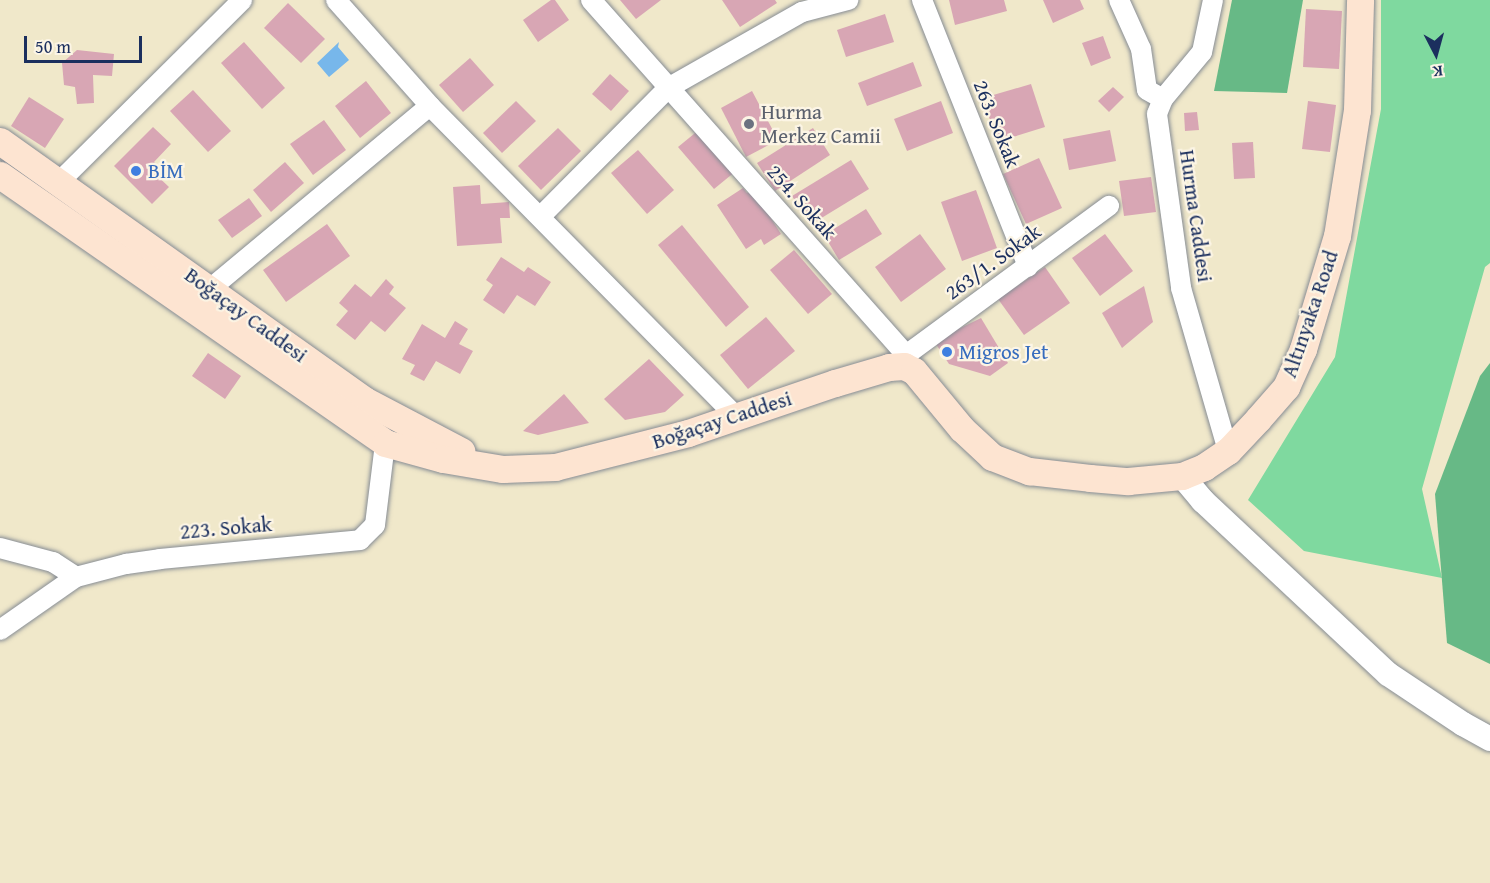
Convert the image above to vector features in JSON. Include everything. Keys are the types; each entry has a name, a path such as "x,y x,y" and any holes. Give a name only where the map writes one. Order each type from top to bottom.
{"main road":[{"name":"Altınyaka Road","path":"905,361 962,429 992,456 1029,471 1128,481 1182,476 1204,467 1228,451 1286,387 1303,349 1336,236 1357,110 1360,0"},
{"name":"Boğaçay Caddesi","path":"0,141 364,400 445,445 503,469"},
{"name":"Boğaçay Caddesi","path":"0,175 385,443 443,459 503,469 555,467 595,459 737,417 905,361"}],"street":[{"path":"59,182 242,0"},
{"path":"336,0 430,106 737,417"},
{"name":"254. Sokak","path":"591,0 905,361"},
{"path":"540,217 668,88 802,12 848,0"},
{"name":"263. Sokak","path":"922,0 1028,267"},
{"path":"1119,0 1141,50 1147,90 1163,99"},
{"name":"Hurma Caddesi","path":"1213,0 1202,52 1163,99 1156,114 1180,288 1228,451"},
{"path":"210,289 430,106"},
{"name":"263/1. Sokak","path":"905,361 1108,206"},
{"name":"223. Sokak","path":"0,630 76,578 126,564 178,556 360,540 375,525 385,443"},
{"path":"1182,476 1203,501 1388,674 1490,739"},
{"path":"0,548 53,562 76,578"}],"green space":[{"path":"1232,0 1303,0 1287,93 1214,91"},
{"path":"1381,0 1490,0 1490,263 1485,267 1422,489 1442,578 1304,551 1248,500 1335,357 1381,109"},
{"path":"1490,363 1490,664 1447,643 1435,494 1480,376"}],"water":[{"path":"339,42 338,47 349,60 329,77 317,63"}],"building":[{"path":"551,0 555,0 569,20 538,42 523,20"},
{"path":"620,0 661,0 636,19"},
{"path":"722,0 775,0 777,3 740,27"},
{"path":"949,0 1004,0 1007,11 955,25"},
{"path":"1043,0 1080,0 1084,9 1053,23"},
{"path":"288,3 325,39 301,63 264,28"},
{"path":"1306,9 1342,11 1339,69 1303,67"},
{"path":"885,14 894,42 846,57 837,30"},
{"path":"1103,36 1111,58 1091,66 1082,43"},
{"path":"244,42 285,88 262,109 221,63"},
{"path":"77,50 114,54 112,76 93,75 94,103 77,104 75,87 64,85 62,63"},
{"path":"470,58 494,85 463,112 439,85"},
{"path":"913,62 922,86 867,106 858,83"},
{"path":"610,74 629,91 611,111 592,94"},
{"path":"366,81 391,113 360,138 335,106"},
{"path":"1031,84 1045,127 997,142 983,98"},
{"path":"1113,87 1124,97 1109,112 1098,101"},
{"path":"193,90 231,131 208,152 170,111"},
{"name":"Hurma Merkez Camii","path":"752,91 778,140 746,157 721,108"},
{"path":"29,97 64,119 45,148 11,126"},
{"path":"516,101 536,121 502,153 483,133"},
{"path":"941,101 953,133 907,151 894,119"},
{"path":"1308,101 1336,105 1330,152 1302,149"},
{"path":"1197,112 1199,130 1185,131 1184,113"},
{"path":"324,120 346,150 313,175 290,144"},
{"path":"153,127 171,144 154,162 159,167 153,172 169,187 152,204 114,166"},
{"path":"558,128 581,151 541,190 518,166"},
{"path":"813,128 830,155 775,191 757,163"},
{"path":"700,129 736,171 714,189 678,147"},
{"path":"1110,130 1116,161 1069,170 1063,139"},
{"path":"1253,142 1255,178 1234,179 1232,143"},
{"path":"638,150 674,190 647,214 611,173"},
{"path":"1039,158 1062,208 1026,224 1003,174"},
{"path":"851,160 869,189 810,225 792,196"},
{"path":"285,162 304,183 271,212 253,190"},
{"path":"1151,177 1156,212 1124,216 1119,181"},
{"path":"480,185 481,204 509,202 510,218 500,218 502,243 457,246 453,187"},
{"path":"743,188 747,193 753,190 781,234 764,245 761,239 746,249 717,205"},
{"path":"976,190 997,248 962,261 941,202"},
{"path":"249,198 262,216 232,238 218,220"},
{"path":"866,209 882,234 839,260 824,235"},
{"path":"327,224 350,256 286,302 263,270"},
{"path":"682,225 749,307 726,327 658,245"},
{"path":"920,234 946,269 901,302 875,267"},
{"path":"1105,234 1133,271 1100,296 1072,258"},
{"path":"794,250 832,294 808,314 770,270"},
{"path":"501,257 524,272 528,267 551,282 535,306 517,295 504,314 483,300 493,285 486,280"},
{"path":"1045,267 1070,303 1024,335 998,299"},
{"path":"386,279 394,287 389,294 406,308 385,332 371,321 355,340 336,325 348,311 339,303 355,284 371,297"},
{"path":"1144,286 1153,322 1122,348 1102,313"},
{"path":"766,317 795,351 748,389 720,355"},
{"path":"981,318 1008,363 990,376 949,364 934,341"},
{"path":"455,321 468,329 459,344 473,351 460,374 436,361 424,381 410,374 415,365 402,359 422,324 445,338"},
{"path":"208,353 241,376 225,399 192,376"},
{"path":"649,359 684,395 665,412 625,420 604,399"},
{"path":"564,394 589,423 538,435 523,431"}],"place":[{"name":"Hurma Merkez Camii","path":"749,124"},
{"name":"BİM","path":"136,171"},
{"name":"Migros Jet","path":"947,352"}]}
